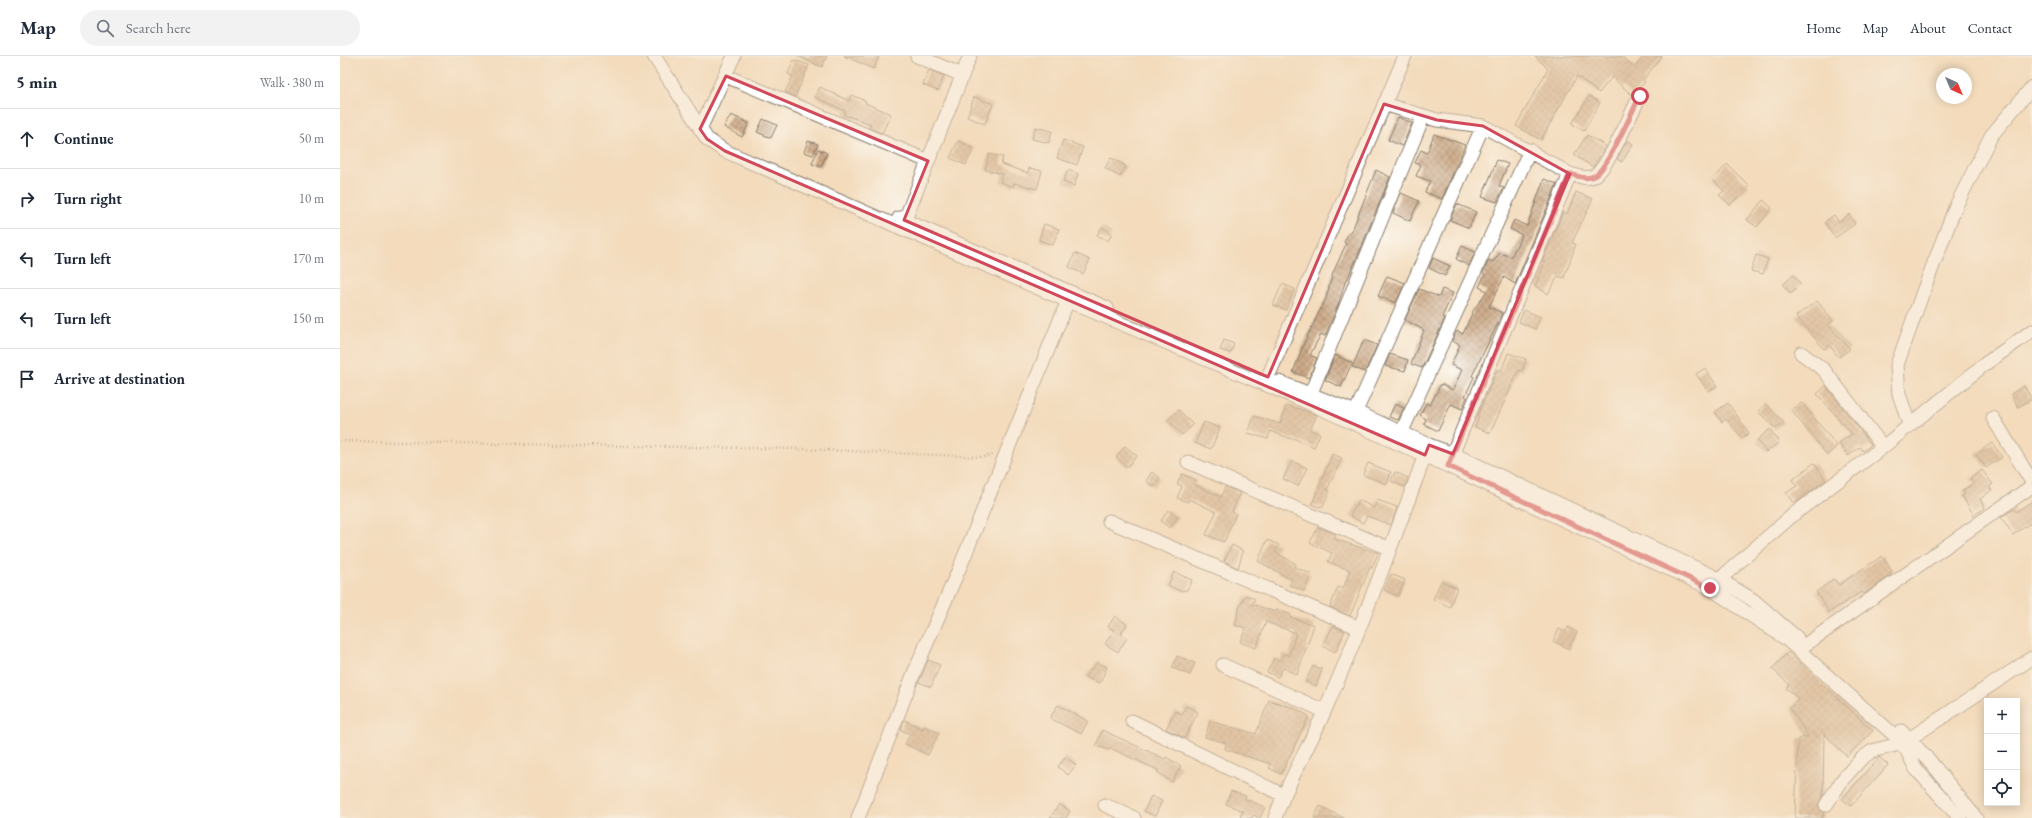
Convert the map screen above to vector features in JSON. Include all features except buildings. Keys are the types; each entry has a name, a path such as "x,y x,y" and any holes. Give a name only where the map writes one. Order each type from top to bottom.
{"street":[{"path":"654,56 700,129 707,139 717,146 1353,417 1596,522 1720,579 1753,600 1805,645 1906,741 1976,818"},
{"path":"700,129 734,56"},
{"path":"917,56 962,75"},
{"path":"902,225 970,56"},
{"path":"1268,377 1405,56"},
{"path":"726,76 928,161"},
{"path":"1909,424 1899,394 1897,365 1924,288 1955,208 1991,136 2032,87"},
{"path":"1384,104 1423,117 1483,126 1530,150 1570,174 1587,178 1596,175 1605,165 1640,96"},
{"path":"1311,393 1423,117"},
{"path":"1353,417 1483,126"},
{"path":"1399,438 1530,150"},
{"path":"1450,460 1570,174"},
{"path":"1070,297 1311,393 1353,417"},
{"path":"858,818 914,674 1070,297"},
{"path":"1710,588 1794,514 1883,447 1909,424 1985,364 2032,331"},
{"path":"1802,353 1824,370 1883,447"},
{"path":"1993,418 2032,482"},
{"path":"1275,818 1283,795 1324,711 1359,628 1427,450"},
{"path":"1450,460 1710,588 1785,638 1906,741 1916,769 1960,818"},
{"path":"1188,462 1390,549"},
{"path":"1805,645 2032,486"},
{"path":"1109,521 1359,628"},
{"path":"1826,805 1843,779 1861,759 1872,751 1906,741 2032,658"},
{"path":"1223,666 1324,711"},
{"path":"1132,721 1283,795"},
{"path":"1105,805 1134,818"}],"path":[{"path":"340,441 803,449 984,456 997,454 1009,446"}],"highlighted area":[{"path":"726,76 928,161 904,220 1268,377 1384,104 1437,120 1483,126 1570,174 1453,454 1429,445 1425,455 725,151 707,139 700,129"}],"route":[{"path":"1640,96 1605,165 1596,175 1587,178 1570,174 1564,193 1448,466 1710,588"}]}
